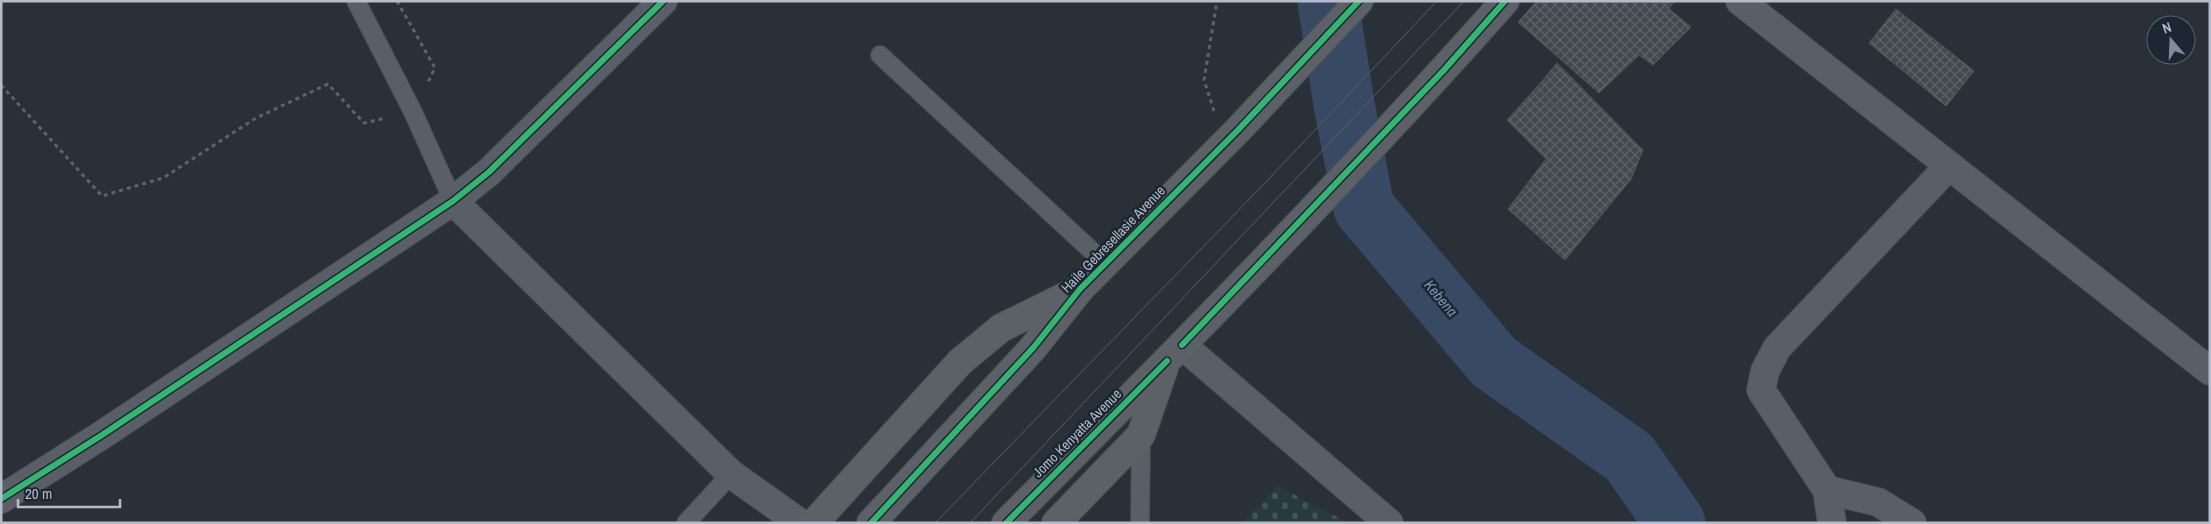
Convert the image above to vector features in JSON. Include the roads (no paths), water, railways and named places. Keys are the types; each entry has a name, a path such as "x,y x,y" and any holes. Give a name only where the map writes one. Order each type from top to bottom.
{"main road":[{"name":"Haile Gebresellasie Avenue","path":"871,523 1033,348 1080,289 1231,136 1359,1"},
{"name":"Jomo Kenyatta Avenue","path":"1006,523 1175,353 1295,228 1444,70 1505,1"},
{"name":"Haile Gebresellasie Avenue","path":"814,523 960,362 1001,328 1080,289"},
{"path":"1056,523 1141,435 1175,353"}],"street":[{"path":"1,499 111,430 453,201 489,172 663,1"},
{"path":"1740,1 1948,167 2210,371"},
{"path":"1832,523 1827,490 1761,390 1765,371 1777,348 1948,167"},
{"path":"453,201 730,474 800,523"},
{"path":"1175,353 1389,523"},
{"path":"1827,490 1878,502 1912,523"}],"lane":[{"path":"356,1 413,112 453,201"},
{"path":"880,55 1105,263"},
{"path":"1140,523 1141,435"},
{"path":"686,523 730,474"}],"waterway":[{"name":"Kebena","path":"1328,1 1344,104 1364,208 1494,362 1629,457 1675,523"}],"tram line":[{"path":"935,523 1263,185 1437,1"},
{"path":"970,523 1464,1"}]}
